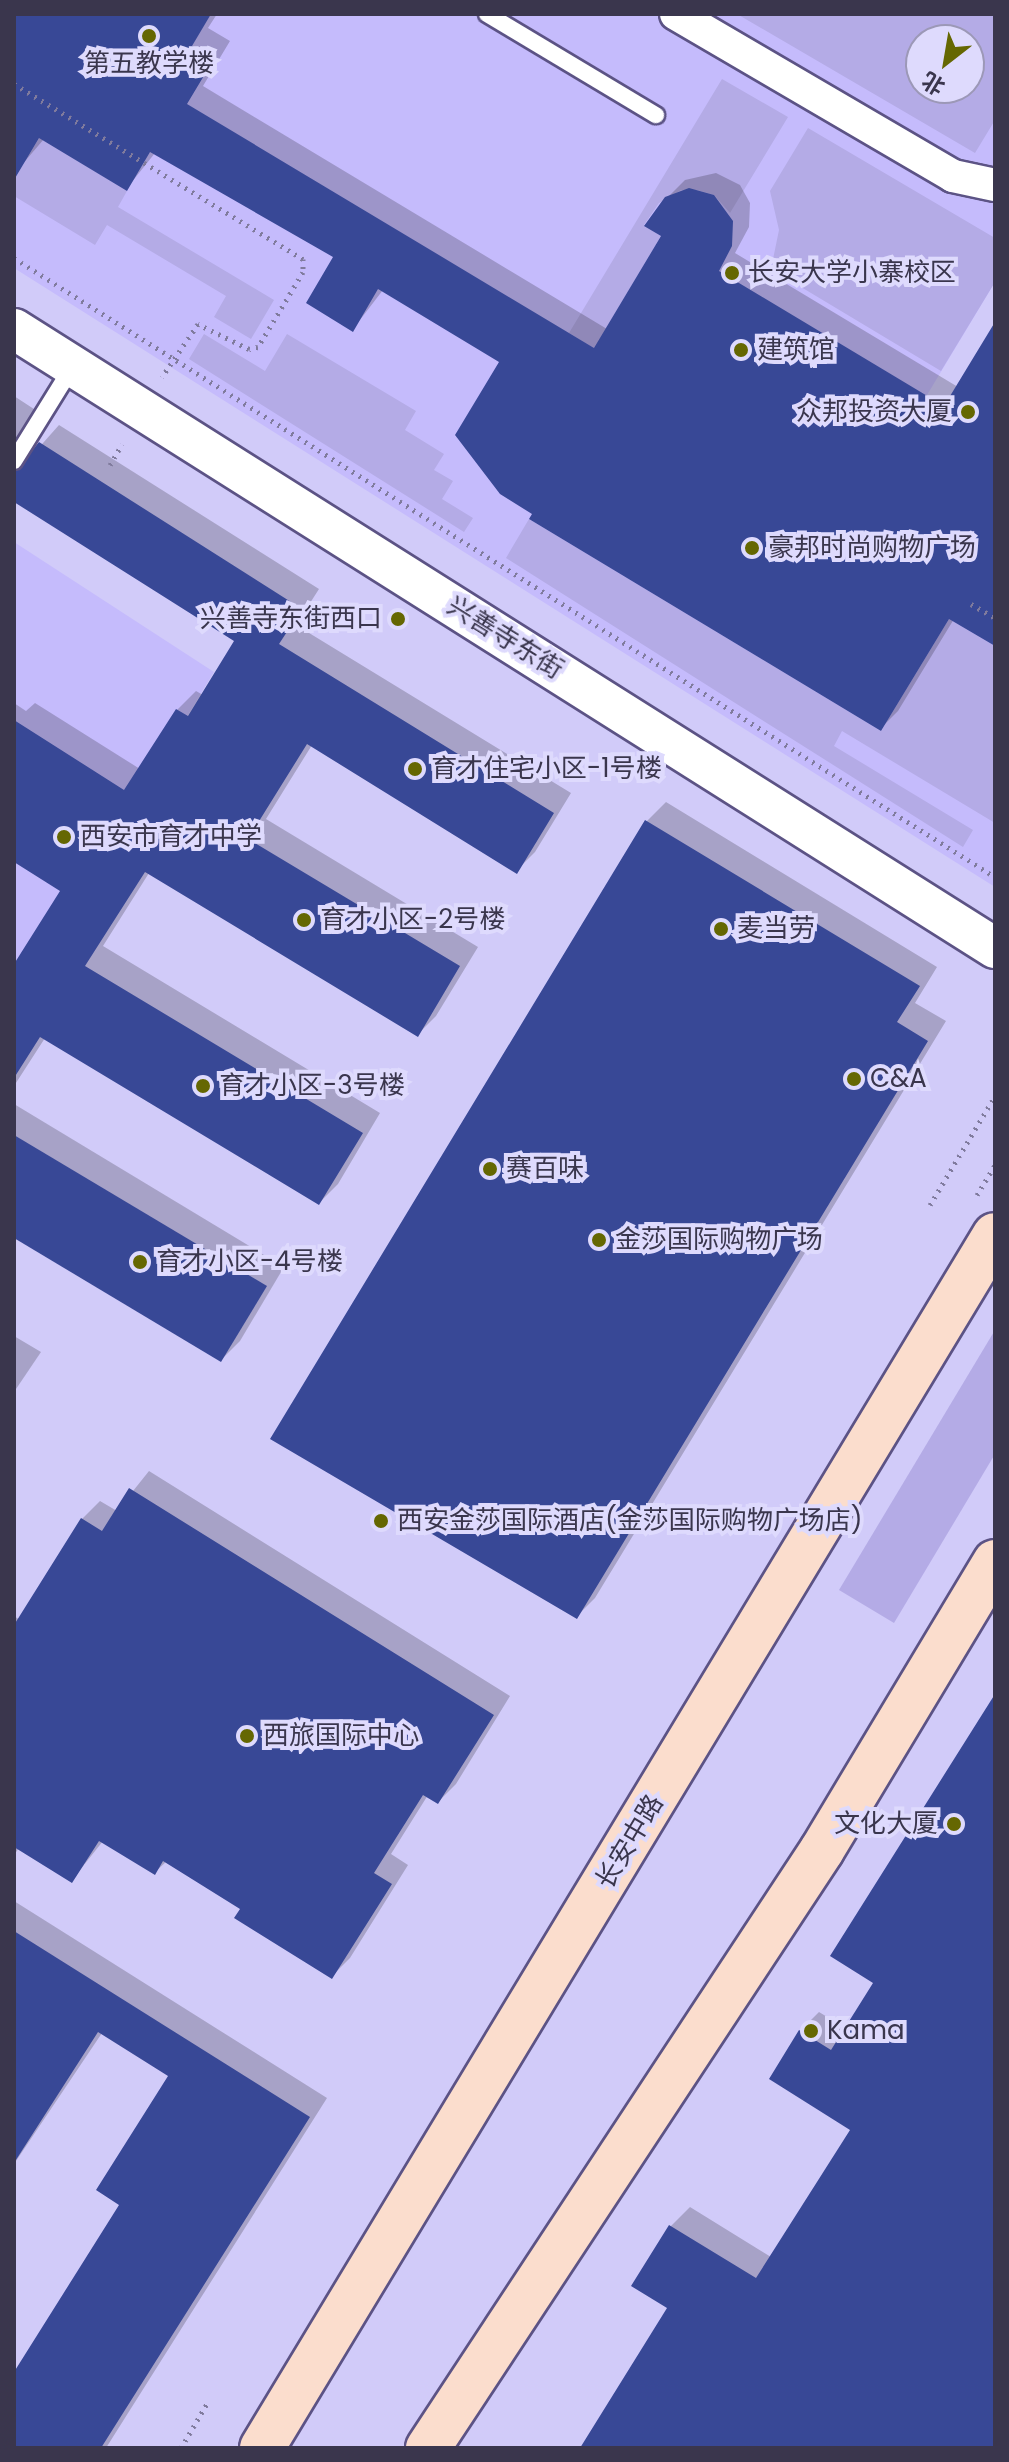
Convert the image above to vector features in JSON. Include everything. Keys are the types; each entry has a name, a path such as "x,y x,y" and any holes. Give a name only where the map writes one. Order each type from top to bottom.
{"main road":[{"name":"长安中路","path":"262,2448 995,1235"},
{"path":"428,2448 822,1850 995,1562"}],"street":[{"path":"676,14 953,176 995,185"},
{"name":"兴善寺东街","path":"14,329 995,948"}],"lane":[{"path":"487,14 508,19 656,115"},
{"path":"14,461 73,366"}],"path":[{"path":"14,84 303,259 303,272 258,347 249,349 198,324 173,359 110,465"},
{"path":"14,258 995,877"},
{"path":"971,604 995,618"},
{"path":"930,1205 995,1096"},
{"path":"181,2448 208,2402"}],"shaded area":[{"path":"14,14 995,14 995,282 927,395 944,406 995,567 995,887 14,268"},
{"path":"737,14 995,14 995,120 975,153"},
{"path":"722,79 788,117 730,213 714,195 697,190 681,190 659,203 644,225 661,236 604,332 887,502 877,518 569,333"},
{"path":"53,115 73,158 127,191 118,207 274,300 251,339 214,317 226,296 107,225 95,245 14,196 14,180"},
{"path":"808,128 995,238 995,282 941,371 771,269 779,230 770,191"},
{"path":"204,334 265,371 287,334 416,411 405,430 444,454 434,470 453,481 442,499 473,518 464,532 189,359"},
{"path":"529,519 881,731 949,619 995,646 995,823 842,731 834,746 973,830 963,847 506,558"},
{"name":"西安市育才中学","path":"14,542 214,672 14,1003"},
{"path":"995,1330 995,1454 894,1623 839,1590"}],"building":[{"path":"14,14 211,14 192,46 214,59 187,104 594,348 661,236 644,226 665,197 689,188 714,195 733,221 732,246 719,271 944,406 995,322 995,646 949,619 881,731 529,519 532,514 500,494 455,435 499,362 378,289 353,332 306,303 333,257 150,152 127,191 39,138 14,180"},
{"path":"39,442 302,609 279,644 554,813 517,874 307,744 248,839 460,966 418,1037 145,872 85,966 363,1133 319,1205 40,1037 14,1078 14,964 60,891 14,862 14,720 124,790 176,709 188,716 234,641 14,502 14,472"},
{"name":"金莎国际购物广场","path":"645,820 920,986 897,1022 928,1041 577,1619 270,1439"},
{"name":"育才小区-4号楼","path":"14,1135 267,1286 221,1362 14,1238"},
{"name":"西旅国际中心","path":"129,1488 494,1715 438,1804 423,1795 374,1873 392,1884 332,1979 234,1918 240,1909 163,1861 155,1875 99,1841 72,1883 14,1847 14,1625 81,1518 102,1531"},
{"path":"995,1694 995,2448 580,2448 667,2308 631,2286 669,2225 756,2278 850,2130 769,2079 799,2030 831,2050 873,1983 830,1956"},
{"path":"14,1931 310,2117 101,2448 14,2448 14,2372 119,2205 96,2190 168,2076 98,2032 14,2163"}],"place":[{"name":"第五教学楼","path":"149,36"},
{"name":"长安大学小寨校区","path":"732,273"},
{"name":"建筑馆","path":"741,350"},
{"name":"众邦投资大厦","path":"968,412"},
{"name":"豪邦时尚购物广场","path":"752,548"},
{"name":"兴善寺东街西口","path":"398,619"},
{"name":"育才住宅小区-1号楼","path":"415,769"},
{"name":"西安市育才中学","path":"64,837"},
{"name":"育才小区-2号楼","path":"304,920"},
{"name":"麦当劳","path":"721,929"},
{"name":"C&A","path":"854,1079"},
{"name":"育才小区-3号楼","path":"203,1086"},
{"name":"赛百味","path":"490,1169"},
{"name":"金莎国际购物广场","path":"599,1240"},
{"name":"育才小区-4号楼","path":"140,1262"},
{"name":"西安金莎国际酒店(金莎国际购物广场店)","path":"381,1521"},
{"name":"西旅国际中心","path":"247,1736"},
{"name":"文化大厦","path":"954,1824"},
{"name":"Kama","path":"811,2031"}]}
